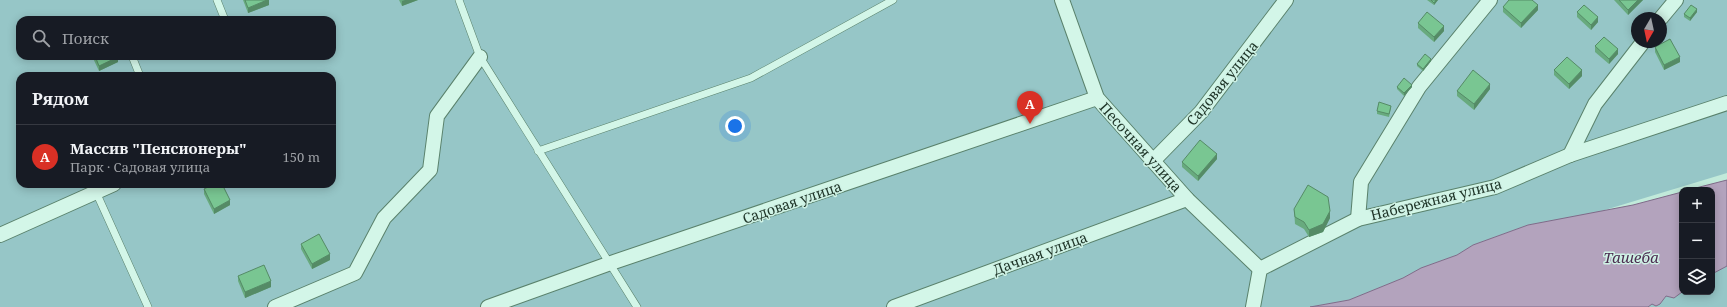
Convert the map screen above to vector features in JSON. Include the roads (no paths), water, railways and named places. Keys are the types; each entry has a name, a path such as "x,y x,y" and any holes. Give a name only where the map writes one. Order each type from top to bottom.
{"street":[{"name":"Песочная улица","path":"1062,0 1097,98 1187,198 1260,269"},
{"name":"Садовая улица","path":"1153,161 1201,112 1286,0"},
{"path":"1358,219 1361,182 1419,87 1490,0"},
{"path":"1570,155 1595,104 1638,48"},
{"path":"275,307 355,273 384,218 430,170 438,116 480,57"},
{"name":"Садовая улица","path":"488,307 608,264 1097,98"},
{"name":"Набережная улица","path":"1260,269 1358,219 1495,186 1570,155 1727,104"},
{"path":"0,235 105,188"},
{"name":"Дачная улица","path":"894,307 1187,198"},
{"path":"1253,307 1260,269"}],"lane":[{"path":"217,0 223,16"},
{"path":"459,0 480,57 608,264 637,307"},
{"path":"538,151 751,78 893,0"},
{"path":"134,60 138,72"},
{"path":"96,192 148,307"}],"water":[{"path":"1727,180 1727,266 1715,272 1715,187 1700,187"},
{"name":"Ташеба","path":"1679,193 1679,294 1674,298 1666,296 1660,304 1656,306 1652,304 1648,307 1310,307 1349,300 1403,278 1421,268 1457,255 1473,245 1528,225 1633,205"}],"place":[{"name":"Массив \"Пенсионеры\"","path":"1030,124"}]}
